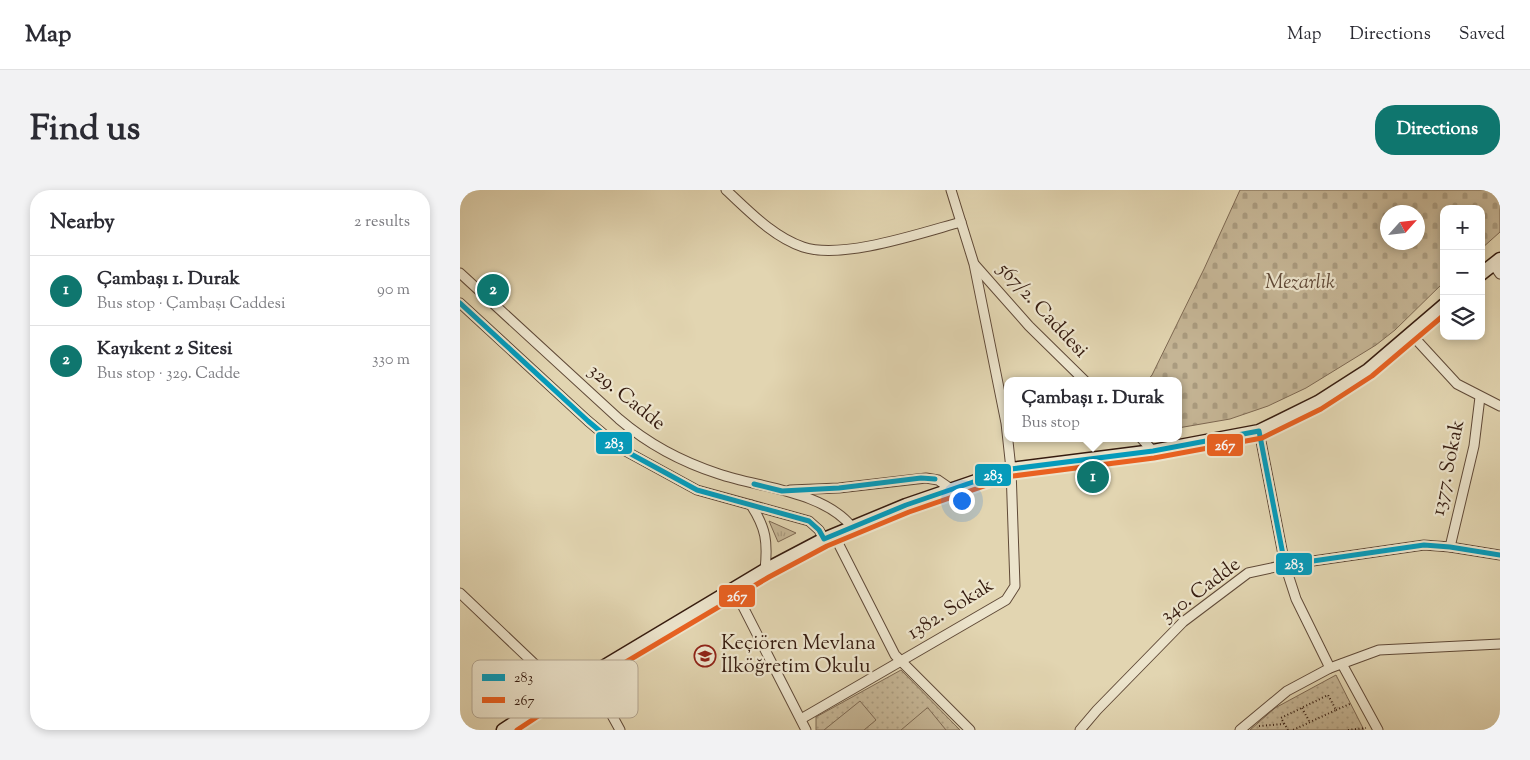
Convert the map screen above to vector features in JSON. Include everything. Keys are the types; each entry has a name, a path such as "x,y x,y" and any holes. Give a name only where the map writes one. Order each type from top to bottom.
{"main road":[{"path":"1485,272 1498,266"},
{"path":"615,660 765,570 829,537 906,504 1011,469 1153,451 1259,431 1318,402 1368,370 1440,308"},
{"path":"503,730 521,718"}],"street":[{"path":"726,190 758,220 783,238 802,247 820,251 840,250 901,238 961,222"},
{"name":"1382. Sokak","path":"951,190 974,264 1004,412"},
{"name":"567/2. Caddesi","path":"974,264 1029,326 1081,377"},
{"name":"329. Cadde","path":"460,273 618,419 642,437 697,466 736,480 782,491 830,508 852,527"},
{"name":"329. Cadde","path":"460,303 620,448 697,490 809,521 829,537 894,654 970,730"},
{"path":"1410,334 1457,384 1500,406"},
{"name":"1377. Sokak","path":"1450,547 1474,446 1480,397"},
{"path":"1259,431 1285,565 1296,599 1330,668"},
{"name":"1382. Sokak","path":"800,719 1006,600 1015,586 1011,469 1008,442"},
{"path":"1145,442 1153,451"},
{"path":"782,491 839,488 926,478 938,480 951,489"},
{"path":"751,505 760,518 767,540 765,570"},
{"name":"340. Cadde","path":"1080,730 1097,710 1183,622 1248,573 1285,565 1424,545 1500,555"},
{"path":"734,589 806,730"},
{"path":"460,593 530,660"},
{"path":"1242,729 1287,691 1330,668 1379,650 1500,644"},
{"path":"1342,664 1378,729"},
{"path":"613,718 620,730"}],"path":[{"path":"1288,730 1281,718 1328,696 1336,710"},
{"path":"1293,730 1361,698"},
{"path":"1302,708 1309,722"},
{"path":"1242,729 1284,724"},
{"path":"1348,730 1378,729"}],"green space":[{"name":"Mezarlık","path":"1240,190 1500,190 1500,232 1485,245 1485,205 1440,205 1440,286 1395,330 1376,345 1306,388 1268,406 1230,419 1182,427 1182,377 1150,377 1204,269"},
{"path":"769,521 796,533 778,542"},
{"path":"901,670 960,730 816,730 816,717"},
{"path":"1336,675 1364,730 1250,730 1275,708"},
{"path":"860,701 876,720 864,730 824,730"},
{"path":"927,708 946,730 901,730"}],"transit line":[{"name":"283","path":"460,303 620,448 697,490 809,521 819,530 824,539 906,505 1011,469 1153,451 1259,431 1285,565 1424,545 1500,555"},
{"name":"267","path":"629,660 769,577 827,546 909,512 1013,476 1154,458 1262,438 1321,409 1372,376 1440,318"},
{"name":"283","path":"754,484 782,491 839,488 921,478 935,479"},
{"name":"267","path":"517,730 535,718"}],"place":[{"name":"Kayıkent 2 Sitesi","path":"493,290"},
{"name":"Çambaşı 1. Durak","path":"1093,477"},
{"name":"Keçiören Mevlana İlköğretim Okulu","path":"705,656"}]}
